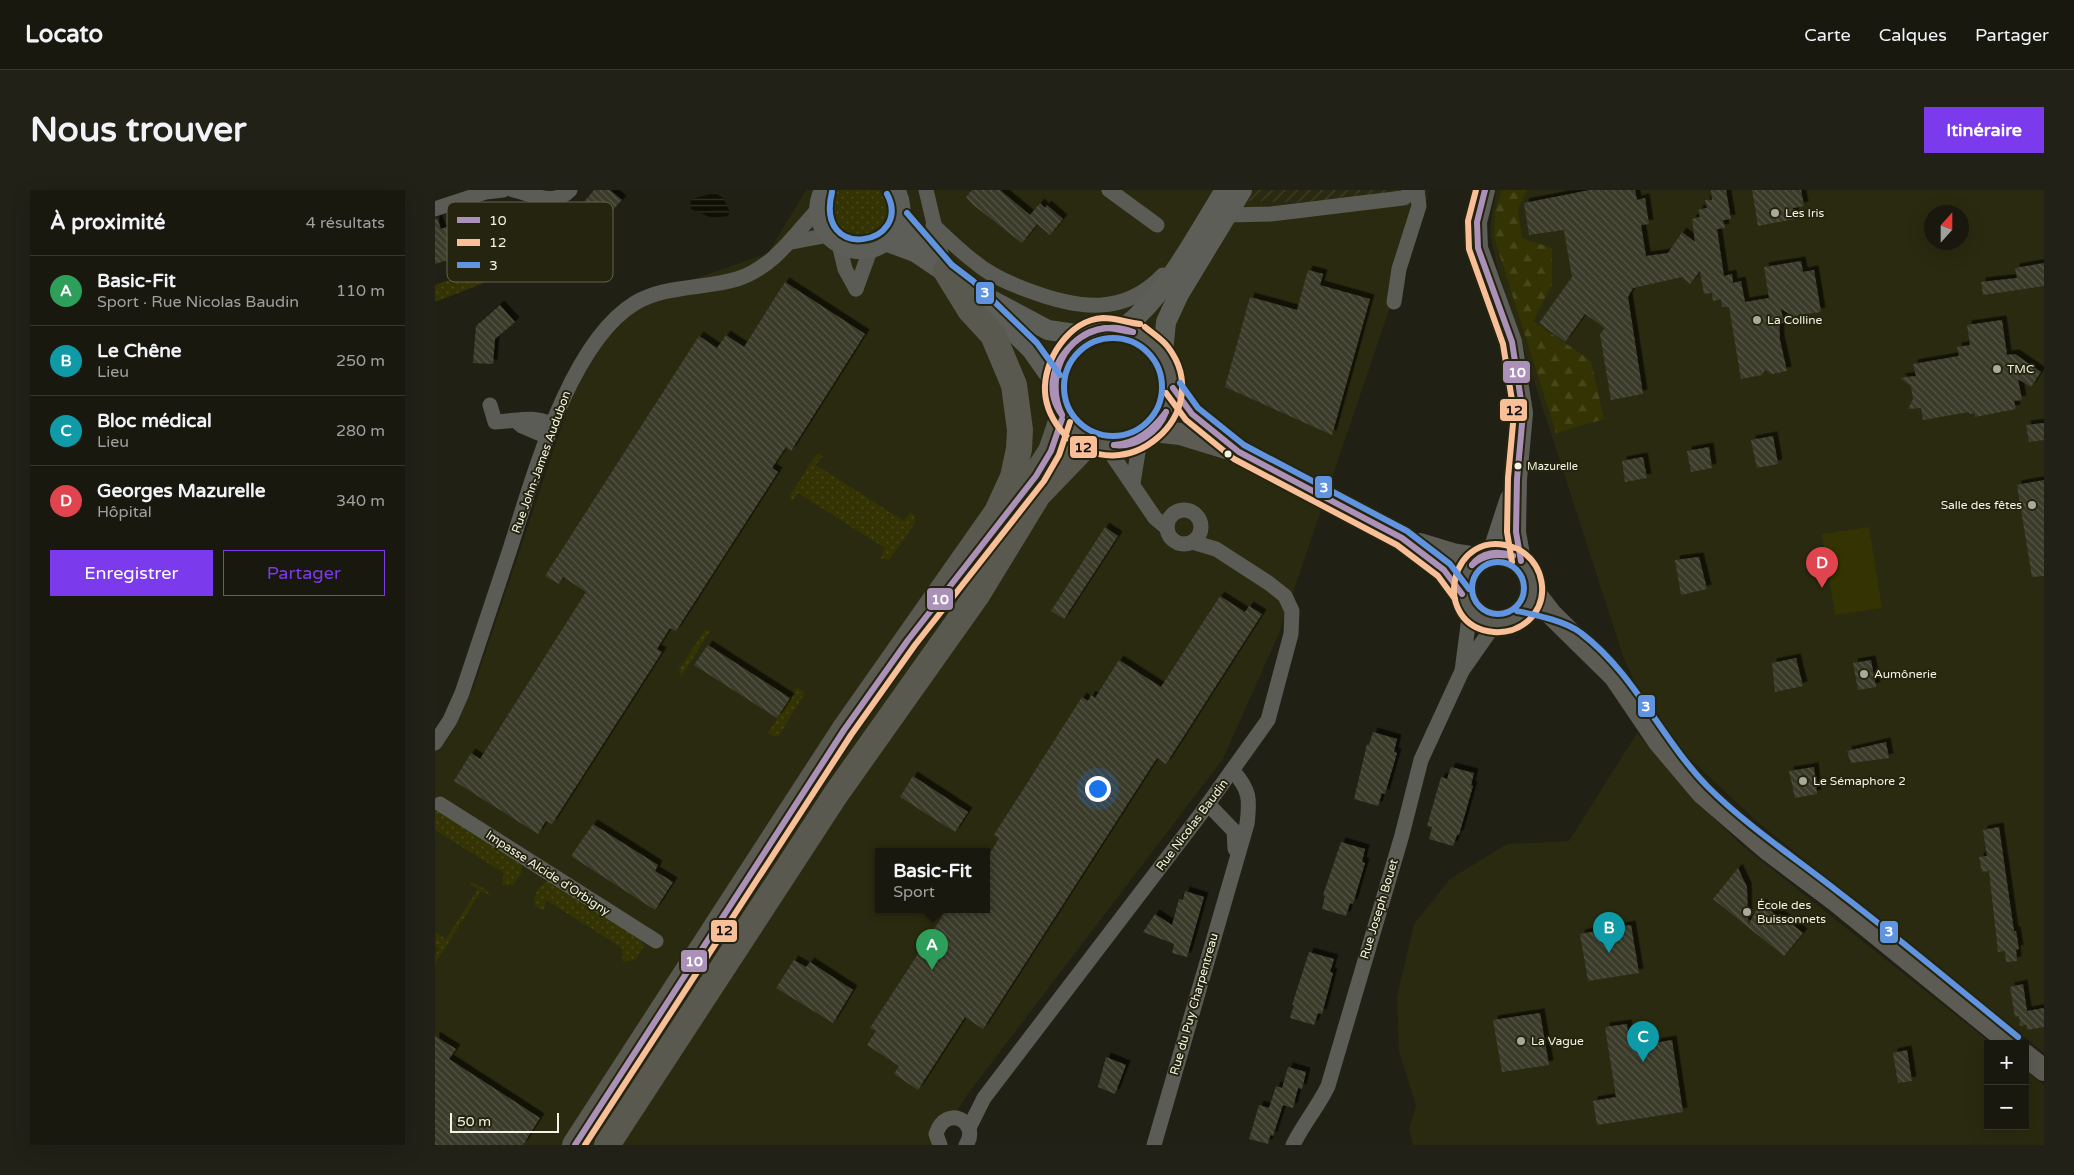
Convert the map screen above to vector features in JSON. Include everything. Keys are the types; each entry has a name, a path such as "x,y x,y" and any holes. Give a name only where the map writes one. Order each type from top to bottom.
{"highway":[{"path":"575,1145 844,730 997,512 1013,477 1019,449 1019,410 1014,384 1004,356 993,335 970,310 946,271"},
{"path":"908,640 1037,476 1051,451 1062,419"},
{"path":"607,1145 836,794 947,641 1038,495 1097,444"}],"main road":[{"path":"1124,328 1146,310 1165,286 1225,190"},
{"path":"1163,354 1166,322 1179,294 1242,190"},
{"path":"1485,190 1477,222 1479,248 1512,342 1523,412 1517,479 1516,532 1521,561 1531,575 1534,592 1531,603 1524,612 1505,622"},
{"path":"822,199 823,227 834,240 860,250 878,244 894,231 900,219 901,205 897,191"},
{"path":"900,219 946,271"},
{"path":"878,244 915,252 946,271 967,287 1031,349 1053,380"},
{"path":"967,287 1048,330 1082,335"},
{"path":"1146,436 1167,412 1173,388 1170,370 1163,354 1152,342 1139,333 1124,328 1095,329 1082,335 1068,347 1058,362 1053,380 1054,401 1062,419 1074,432 1097,444 1123,446 1146,436 1187,436 1239,452 1402,538 1444,570 1477,617 1540,625 1575,639"},
{"path":"1173,388 1192,414 1239,452"},
{"path":"1466,602 1465,574 1485,556 1517,479"},
{"path":"1402,538 1453,554 1485,556 1503,552 1521,561"},
{"path":"1534,592 1551,614 1615,677 1659,742 1702,792 1767,849 1836,900 2007,1040"},
{"path":"2029,1058 2044,1070"}],"street":[{"path":"455,202 486,191 503,190"},
{"path":"513,190 547,199 559,199 570,190"},
{"path":"926,190 933,225 946,271"},
{"path":"1109,190 1157,225"},
{"path":"1227,215 1271,214 1403,198 1417,190 1419,206 1399,269 1395,302"},
{"name":"Rue John-James Audubon","path":"435,743 450,720 462,693 551,430 577,370 618,315 636,302 657,294 739,279 759,268 793,242 822,199"},
{"path":"435,209 447,205"},
{"path":"933,225 977,264 1008,282 1052,299 1083,306 1106,306 1134,298 1148,289 1162,276 1201,230"},
{"path":"834,240 845,269 856,290 878,244"},
{"name":"Rue John-James Audubon","path":"793,242 834,240"},
{"path":"490,405 495,422 517,421 522,426 551,430"},
{"path":"1133,483 1146,436"},
{"path":"1097,444 1133,483 1155,518 1167,528"},
{"path":"1145,503 1175,512 1191,511 1199,518 1201,529 1197,539 1186,544 1176,542 1169,534 1167,528 1169,518 1175,512"},
{"name":"Rue Nicolas Baudin","path":"1201,529 1216,549"},
{"name":"Rue Nicolas Baudin","path":"966,1145 969,1140 969,1128 984,1098 1233,771 1268,720 1291,634 1292,611 1285,596 1216,549 1192,542"},
{"name":"Rue Joseph Bouet","path":"1462,671 1466,602"},
{"name":"Rue Joseph Bouet","path":"1293,1145 1299,1132 1318,1108 1328,1086 1421,760 1462,671 1505,622"},
{"name":"Rue du Puy Charpentreau","path":"1154,1145 1234,863 1247,824 1250,802 1245,784 1233,771"},
{"name":"Impasse Alcide d'Orbigny","path":"437,801 656,941"},
{"name":"Rue du Puy Charpentreau","path":"1208,804 1234,831 1236,841 1234,863"},
{"name":"Rue Nicolas Baudin","path":"938,1144 936,1134 939,1125 949,1118 957,1117 984,1098"},
{"path":"957,1117 965,1122 969,1128"}],"shaded area":[{"path":"806,190 1254,190 1249,201 1424,207 1280,631 1223,759 967,1095 936,1145 435,1145 435,750 473,689 576,383 625,303 768,253"},
{"path":"1254,190 1429,190 1424,207 1248,201"},
{"path":"1497,190 2044,190 2044,1053 1755,820 1689,758 1659,726 1645,704 1624,659 1497,267 1490,235 1492,211"},
{"path":"715,193 723,198 730,212 728,216 712,218 691,209 690,202 695,198"},
{"path":"1637,733 1682,786 1738,842 1987,1040 1984,1040 1984,1130 2029,1130 2029,1073 2044,1085 2044,1145 1413,1145 1409,1130 1416,1105 1399,1052 1397,997 1414,924 1450,879 1507,844 1569,841"}],"green space":[{"path":"839,190 879,190 886,205 886,218 880,228 870,235 858,238 846,236 836,228 830,208 833,198"},
{"path":"1502,190 1527,190 1518,209 1522,238 1552,248 1552,285 1533,321 1591,361 1604,419 1556,433 1494,237 1495,211"},
{"path":"447,281 486,282 435,302 435,285"},
{"path":"820,454 823,456 816,465 904,521 910,512 915,516 915,523 889,560 880,558 885,548 798,493 792,502 790,495 816,455"},
{"path":"1869,527 1882,608 1835,615 1822,534"},
{"path":"705,630 710,631 681,677 679,669"},
{"path":"797,687 805,693 780,734 777,737 768,733"},
{"path":"435,807 522,864 521,874 513,885 502,885 504,873 435,830"},
{"path":"548,881 641,939 644,946 635,960 623,962 622,948 546,900 544,911 535,906 534,902 537,891"},
{"path":"472,882 485,889 491,896 481,891 435,964 435,956 439,949 435,946 436,933 446,939 478,889 470,884"}],"building":[{"path":"594,190 610,190 622,200 613,210 613,202 584,202"},
{"path":"972,190 1000,190 1030,215 1040,203 1045,208 1047,205 1063,219 1050,235 1037,224 1022,243 972,204 966,197"},
{"path":"1590,190 1635,190 1637,200 1645,198 1649,224 1641,225 1646,256 1668,253 1682,232 1695,242 1692,219 1700,217 1698,210 1707,208 1705,200 1712,200 1711,190 1726,190 1731,219 1723,220 1725,228 1717,229 1724,276 1732,274 1733,283 1741,281 1745,302 1769,298 1764,267 1801,261 1803,272 1814,270 1821,312 1793,316 1781,309 1784,323 1779,323 1780,340 1787,371 1772,374 1765,370 1762,375 1741,379 1729,307 1722,307 1721,299 1713,301 1712,293 1704,294 1700,271 1690,284 1682,277 1633,288 1628,297 1643,394 1611,400 1600,334 1605,328 1585,314 1565,342 1539,323 1572,277 1564,230 1529,235 1524,203"},
{"path":"1752,190 1801,190 1804,206 1793,208 1795,219 1758,226"},
{"path":"437,218 441,229 447,227 447,260 435,264 435,219"},
{"path":"2044,263 2044,286 1983,295 1981,282 2017,278 2015,268"},
{"path":"1308,270 1323,274 1320,285 1370,299 1332,435 1225,387 1250,297 1297,310"},
{"path":"785,282 865,334 791,451 786,447 772,468 778,472 676,631 670,628 657,649 662,652 552,824 546,821 538,834 454,781 471,753 480,759 586,592 563,577 559,584 545,576 699,336 717,348 726,335 744,347"},
{"path":"500,305 515,322 495,339 493,364 473,363 476,326"},
{"name":"TMC","path":"2002,320 2007,355 2015,354 2041,372 2031,387 2018,379 2022,400 2014,401 2016,409 1975,417 1975,413 1969,414 1969,412 1923,420 1921,408 1908,409 1913,399 1911,386 1900,378 1916,376 1913,364 1959,356 1957,347 1970,345 1967,325"},
{"path":"2044,423 2044,440 2029,442 2026,425"},
{"path":"1773,436 1778,464 1757,468 1751,440"},
{"path":"1709,447 1712,468 1691,472 1687,451"},
{"path":"1643,457 1647,478 1625,482 1622,461"},
{"name":"Salle des fêtes","path":"2044,480 2044,576 2032,577 2017,485"},
{"path":"1105,527 1118,536 1064,619 1051,611"},
{"path":"1699,557 1707,589 1681,595 1675,560"},
{"path":"1220,596 1245,612 1249,606 1262,614 1166,764 1157,758 983,1029 965,1017 918,1090 894,1074 899,1066 867,1045 876,1031 870,1028 944,913 990,913 990,853 999,838 994,835 1082,697 1088,701 1091,695 1095,698 1119,660 1161,687"},
{"path":"708,645 790,698 777,718 694,665"},
{"path":"1796,658 1803,686 1775,692 1772,663"},
{"name":"Aumônerie","path":"1871,660 1876,687 1858,690 1853,663"},
{"path":"1373,732 1397,739 1394,752 1397,753 1385,794 1382,793 1378,806 1354,799 1367,744 1369,745"},
{"path":"1886,742 1889,758 1851,763 1847,751"},
{"path":"1451,767 1474,773 1471,785 1473,786 1459,835 1457,835 1453,846 1429,839 1432,827 1427,826 1441,777 1447,779"},
{"name":"Le Sémaphore 2","path":"1814,767 1817,794 1795,798 1789,771"},
{"path":"913,776 968,812 955,832 900,797"},
{"path":"593,824 658,865 655,871 673,882 655,910 571,856"},
{"path":"1999,827 2014,931 2016,931 2019,949 2016,950 2017,961 2006,962 2005,951 1998,952 1989,871 1982,872 1979,857 1987,856 1983,830"},
{"path":"1341,842 1365,849 1362,862 1365,863 1353,904 1350,903 1346,916 1322,909 1325,896 1323,895"},
{"name":"École des Buissonnets","path":"1738,868 1747,887 1748,925 1761,903 1777,916 1779,914 1803,933 1784,956 1713,899"},
{"path":"1185,891 1204,897 1187,957 1172,953 1174,944 1143,932 1155,914 1172,925 1179,899 1183,900"},
{"path":"1631,925 1639,973 1588,981 1580,934"},
{"path":"1309,952 1334,959 1330,972 1333,973 1322,1014 1318,1013 1314,1025 1290,1018 1294,1005 1292,1005"},
{"path":"794,960 806,967 810,962 853,990 833,1023 776,988"},
{"path":"2023,984 2027,1011 2044,1008 2044,1027 2027,1030 2027,1025 2020,1026 2019,1016 2015,1017 2010,987"},
{"name":"La Vague","path":"1540,1013 1549,1065 1502,1072 1493,1020"},
{"path":"1627,1024 1628,1032 1634,1030 1637,1046 1672,1040 1683,1112 1597,1125 1593,1101 1616,1097 1605,1027"},
{"path":"435,1036 456,1049 449,1059 540,1118 523,1145 435,1145"},
{"path":"1907,1050 1912,1081 1898,1083 1893,1053"},
{"path":"1106,1057 1126,1065 1115,1094 1098,1087"},
{"path":"1288,1067 1306,1072 1302,1089 1298,1088 1293,1108 1283,1105 1273,1136 1270,1135 1268,1144 1249,1139 1259,1105 1269,1108 1276,1086 1282,1088"}],"transit line":[{"name":"12","path":"1476,190 1468,221 1469,249 1503,344 1514,413 1508,478 1507,532 1512,562"},
{"name":"10","path":"1485,190 1477,222 1478,248 1512,342 1523,413 1517,479 1516,532 1521,561"},
{"name":"3","path":"832,192 830,215 837,230 849,238 863,239 877,235 887,225 892,212 887,194"},
{"name":"3","path":"907,213 952,265 973,281 1037,343 1060,375"},
{"name":"12","path":"1140,324 1108,318 1091,320 1069,334 1048,367 1045,392 1051,415 1065,435 1088,451 1113,455 1137,450 1157,438 1173,419 1181,397 1180,372 1168,347 1145,327"},
{"name":"10","path":"1062,415 1057,401 1057,373 1061,360 1068,348 1090,332 1105,328 1133,332"},
{"name":"10","path":"1062,415 1054,398 1053,381 1057,364 1067,350 1081,338 1097,330 1115,328 1133,332"},
{"name":"3","path":"1113,338 1132,341 1148,352 1159,368 1162,387 1159,406 1148,422 1132,433 1113,436 1094,433 1078,422 1067,406 1064,387 1067,368 1078,352 1094,341 1113,338"},
{"name":"3","path":"1180,383 1198,408 1244,445 1407,531 1450,564 1469,589"},
{"name":"10","path":"1173,388 1192,414 1239,452 1402,538 1444,570 1462,594"},
{"name":"12","path":"1166,393 1186,420 1234,459 1397,545 1438,576 1455,599"},
{"name":"10","path":"1114,445 1130,444 1145,437 1158,426 1166,412"},
{"name":"10","path":"1114,445 1130,442 1144,434 1166,412"},
{"name":"10","path":"575,1145 844,730 908,640 1036,476 1051,451 1062,419"},
{"name":"12","path":"585,1145 851,735 915,645 1044,481 1059,455 1070,422"},
{"name":"12","path":"1515,548 1493,544 1475,550 1462,562 1455,578 1455,596 1460,613 1473,626 1494,632 1504,632 1525,623 1536,611 1542,592 1539,572 1527,555 1518,549"},
{"name":"10","path":"1472,565 1480,557 1490,553 1502,553 1513,556"},
{"name":"10","path":"1472,565 1481,559 1491,556 1513,556"},
{"name":"3","path":"1493,562 1503,562 1513,566 1520,573 1524,588 1520,603 1513,610 1503,614 1493,614 1483,610 1476,603 1472,593 1472,583 1476,573 1483,566 1493,562"},
{"name":"3","path":"1517,611 1567,625 1581,633 1600,649 1633,687 1691,768 1723,802 1886,929 2018,1037"}],"place":[{"name":"Les Iris","path":"1775,213"},
{"name":"La Colline","path":"1757,320"},
{"name":"TMC","path":"1997,369"},
{"name":"Mazurelle","path":"1518,466"},
{"name":"Salle des fêtes","path":"2032,505"},
{"name":"Georges Mazurelle","path":"1822,588"},
{"name":"Aumônerie","path":"1864,674"},
{"name":"Le Sémaphore 2","path":"1803,781"},
{"name":"École des Buissonnets","path":"1747,912"},
{"name":"Le Chêne","path":"1609,953"},
{"name":"Basic-Fit","path":"932,970"},
{"name":"La Vague","path":"1521,1041"},
{"name":"Bloc médical","path":"1643,1062"}]}
